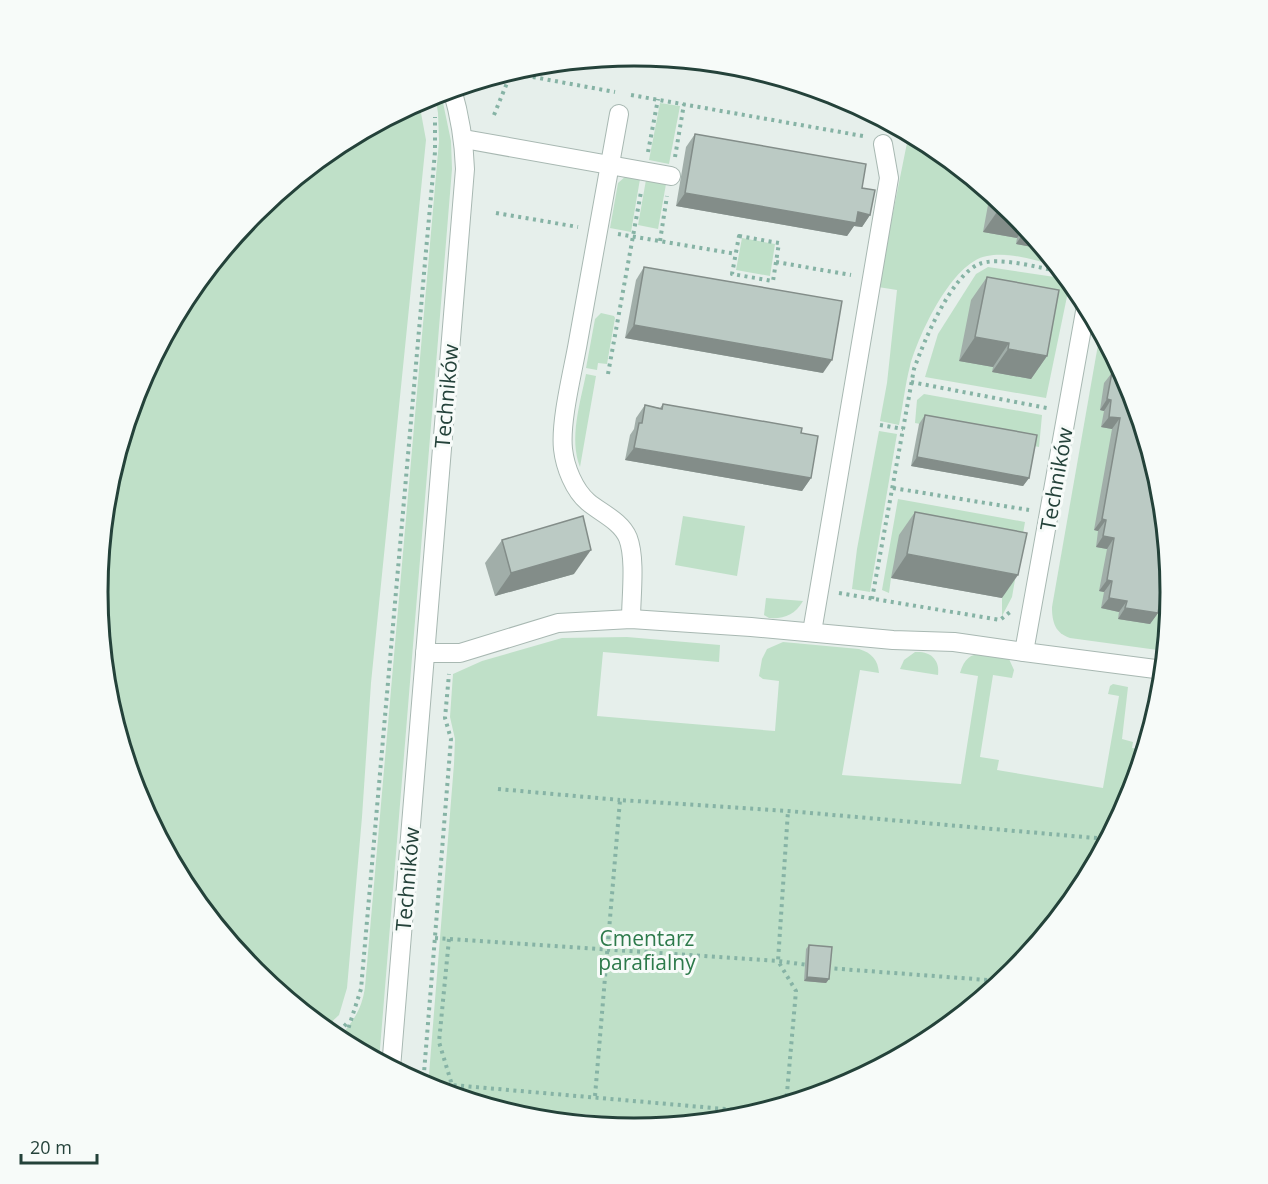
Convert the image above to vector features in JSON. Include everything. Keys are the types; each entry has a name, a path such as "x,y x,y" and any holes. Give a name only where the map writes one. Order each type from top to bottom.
{"street":[{"name":"Techników","path":"393,1060 465,169 464,139 455,98"},
{"path":"619,114 571,379 563,451 568,470 586,500 621,527 628,538 631,558 631,620"},
{"path":"464,139 671,176"},
{"path":"812,632 889,178 883,144"},
{"name":"Techników","path":"1024,652 1084,319"},
{"path":"425,653 460,653 558,623 631,620 812,632 893,640 954,642 1154,669"}],"path":[{"path":"529,76 863,136 864,146"},
{"path":"494,116 507,82"},
{"path":"608,374 658,99"},
{"path":"347,1032 361,989 434,160 436,129 434,110"},
{"path":"739,236 779,243 776,262 773,281 732,274 739,236"},
{"path":"776,262 858,276"},
{"path":"872,599 911,382 922,346 935,318 967,271 980,263 995,262 1049,270"},
{"path":"911,382 1051,408"},
{"path":"880,425 903,429"},
{"path":"893,488 1032,510"},
{"path":"820,590 1000,620"},
{"path":"424,1074 451,739 445,718 449,670 460,653"},
{"path":"498,789 788,811 1098,839"},
{"path":"595,1096 620,800"},
{"path":"787,1095 796,991 778,961 788,811"},
{"path":"435,938 809,965"},
{"path":"449,939 439,1042 452,1085 729,1109"},
{"path":"819,967 988,980"},
{"path":"342,1029 352,1018"}],"green space":[{"path":"443,102 451,141 452,169 380,1053 345,1031 356,1015 365,987 439,141 437,105"},
{"path":"660,103 680,106 669,164 649,160"},
{"path":"421,111 426,140 371,683 347,988 339,1015 332,1022 262,964 217,912 178,855 162,825 136,761 118,695 109,626 109,558 118,489 136,423 162,359 197,300 239,245 287,197 314,175 371,136"},
{"path":"907,143 981,197 1006,220 1043,262 995,255 974,261 961,271 939,301 914,352 899,425 880,421 887,383 897,290 878,287"},
{"path":"626,176 640,179 631,232 610,228 618,183"},
{"path":"646,180 666,184 658,229 638,225"},
{"path":"742,238 775,244 770,276 736,270"},
{"path":"988,267 1055,277 1067,295 1046,398 925,377 938,334 976,274"},
{"path":"601,313 615,318 607,364 598,363 597,370 586,368 595,319"},
{"path":"1098,344 1132,423 1150,489 1159,558 1159,626 1156,650 1065,636 1055,626 1052,607"},
{"path":"586,374 596,376 580,467 575,433"},
{"path":"924,394 1042,415 1039,447 915,423 917,400"},
{"path":"879,431 897,434 870,592 852,589 857,549"},
{"path":"898,499 1025,522 1012,597 1002,616 1002,598 1010,556 891,578 889,593 882,590"},
{"path":"683,516 745,526 737,576 675,565"},
{"path":"766,598 803,601 789,615 769,618 764,615"},
{"name":"Cmentarz parafialny","path":"627,637 720,645 719,662 603,652 597,716 775,731 779,681 763,679 759,676 762,659 767,649 783,642 859,649 876,661 879,673 860,670 842,775 961,784 978,676 960,673 968,658 979,654 1009,659 1014,670 1012,678 993,675 980,757 999,760 997,770 1103,788 1119,696 1108,694 1113,684 1128,687 1122,739 1133,742 1132,748 1136,749 1106,825 1090,855 1051,912 1006,964 981,987 954,1009 897,1048 867,1064 803,1090 737,1108 668,1117 634,1118 531,1108 465,1090 429,1076 454,764 455,739 450,717 453,674 482,661 562,638"},
{"path":"915,652 925,653 936,660 938,675 900,669 904,660"}],"building":[{"path":"695,134 866,164 862,188 875,190 870,215 858,212 856,223 685,193"},
{"path":"644,267 842,301 832,360 634,325"},
{"path":"987,277 1059,290 1047,356 1008,349 1009,343 975,337"},
{"path":"1112,373 1132,423 1150,489 1159,558 1158,613 1125,608 1127,601 1109,598 1112,581 1107,580 1114,538 1103,536 1106,520 1102,519 1120,418 1109,417 1111,400 1107,399"},
{"path":"663,404 802,428 801,433 818,436 811,478 634,448 645,405 662,409"},
{"path":"925,415 1037,435 1029,478 917,457"},
{"path":"915,512 1027,533 1018,575 907,554"},
{"path":"583,516 591,550 511,573 502,540"},
{"path":"809,945 832,947 829,979 807,977"}]}
